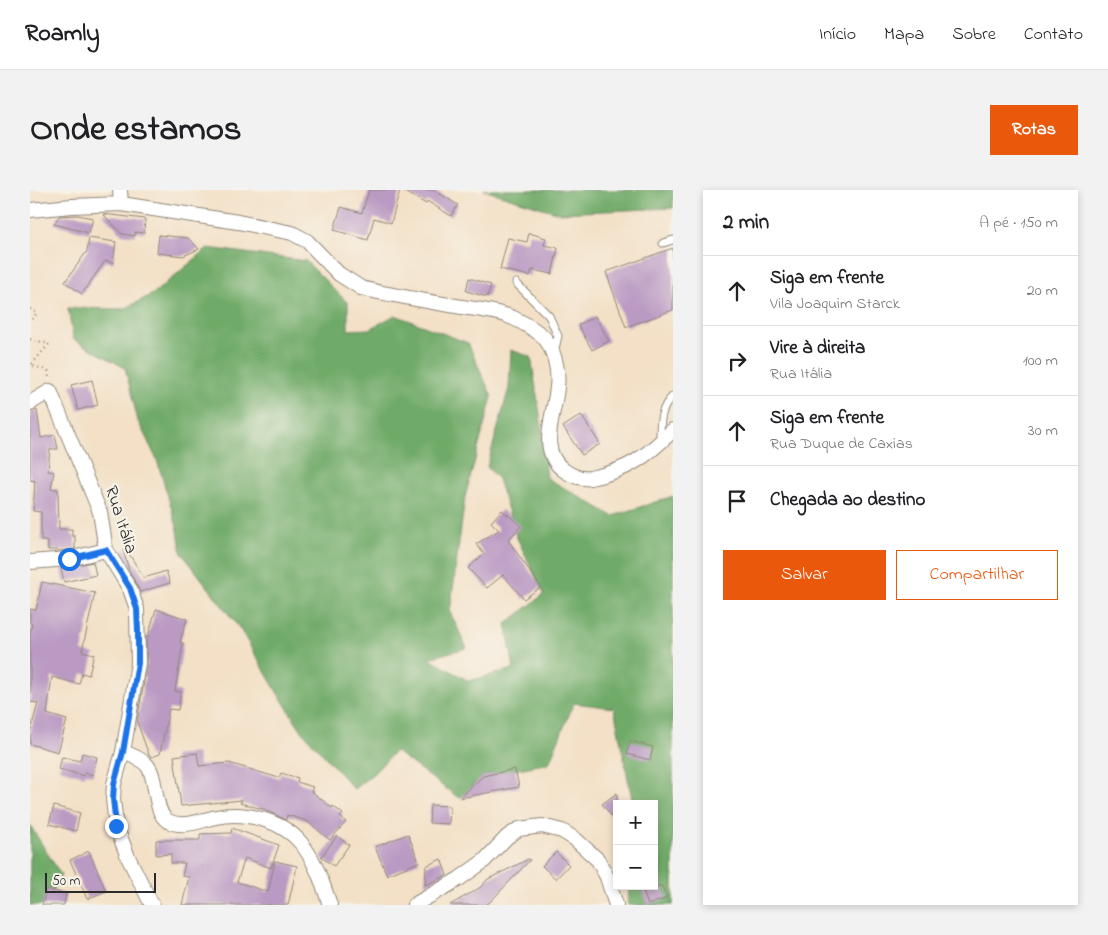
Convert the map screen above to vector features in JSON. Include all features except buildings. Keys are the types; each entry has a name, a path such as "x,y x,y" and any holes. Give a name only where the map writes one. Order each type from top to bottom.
{"street":[{"path":"120,190 121,204"},
{"path":"30,210 121,204 238,222 292,233 307,241 339,274 360,288 508,316 546,339 553,356 556,364 558,386 548,444 552,456 559,467 570,474 586,478 614,473 636,462 673,430"},
{"path":"30,403 50,391"},
{"name":"Rua Itália","path":"50,391 100,512 106,550 130,588 137,609 138,663 123,752 113,793 116,826 128,857 152,905"},
{"path":"30,562 69,559 106,550"},
{"path":"123,752 138,757 148,766 161,814 165,820 173,824 186,824 216,817 236,815 258,818 273,823 289,832 301,842 311,858 330,905"},
{"path":"414,905 459,879 484,861 507,837 520,829 542,826 562,831 588,850 598,860 607,877 616,905"}],"lane":[{"path":"663,243 673,240"},
{"path":"516,283 549,316 558,336 553,356"},
{"path":"660,442 660,419 668,401 673,396"}],"path":[{"path":"30,309 37,313 30,322"},
{"path":"30,339 48,344 31,365 48,371 50,391"}],"green space":[{"path":"484,190 673,190 673,208 559,213"},
{"path":"208,248 306,261 348,303 348,330 370,329 395,315 468,343 492,397 465,497 450,612 467,648 428,658 469,681 514,669 506,624 544,594 517,538 498,479 487,467 509,388 511,350 531,357 541,421 547,478 613,516 673,496 673,905 628,905 629,890 658,890 658,800 632,800 614,708 574,703 549,763 483,776 459,798 395,751 374,773 354,789 302,731 240,629 181,552 178,530 157,460 138,421 125,368 73,339 68,308 124,309 153,294"},
{"path":"30,825 61,875 45,905 30,905"}],"route":[{"path":"69,559 106,550 130,588 137,609 138,663 123,752 114,784 113,799 116,826"}]}
